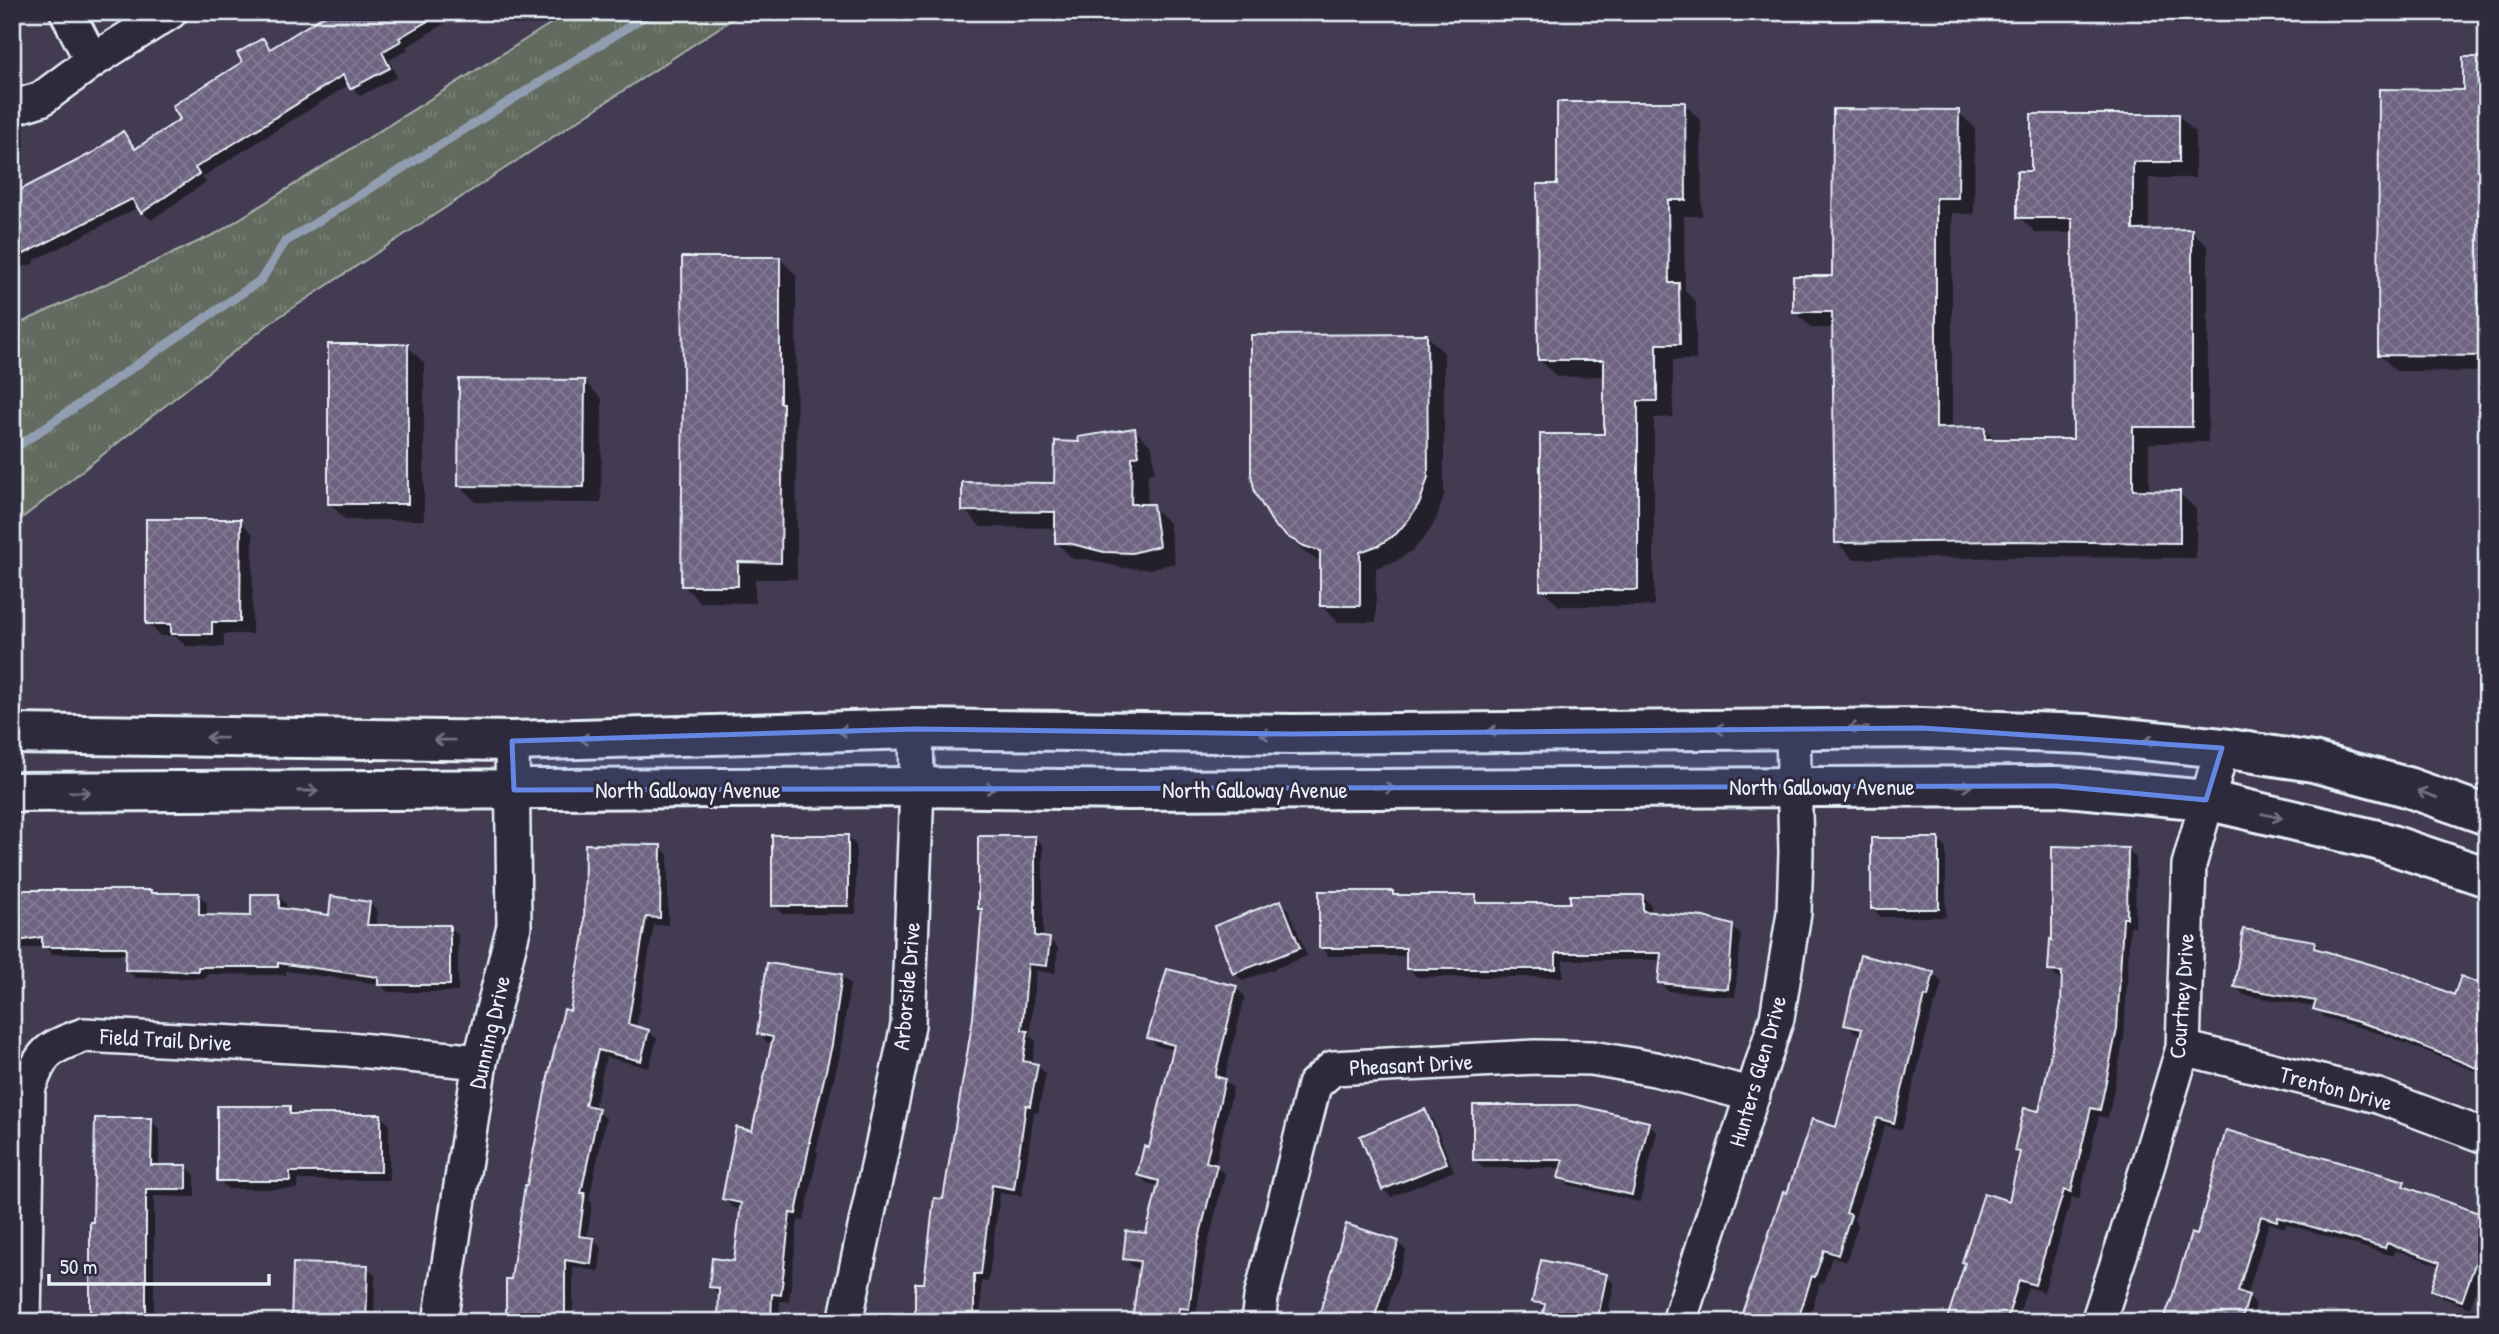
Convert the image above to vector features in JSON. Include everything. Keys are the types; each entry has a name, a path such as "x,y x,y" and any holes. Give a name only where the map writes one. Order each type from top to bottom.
{"main road":[{"path":"12,734 512,741 916,729 1293,734 1922,728 2085,734 2222,748 2313,762 2407,787 2487,815"},
{"name":"North Galloway Avenue","path":"12,792 917,787 1143,790 2057,786 2206,800 2377,840 2487,877"}],"street":[{"path":"67,12 92,61"},
{"path":"12,108 41,99 92,61 170,12"},
{"name":"Arborside Drive","path":"845,1322 908,1025 917,787 916,729"},
{"name":"Hunters Glen Drive","path":"1679,1322 1777,1018 1794,913 1796,786 1793,729"},
{"name":"Dunning Drive","path":"440,1322 480,1062 514,926 512,741"},
{"name":"Courtney Drive","path":"2098,1322 2183,1048 2189,864 2222,748"},
{"name":"Field Trail Drive","path":"24,1322 28,1089 40,1060 53,1046 85,1035 348,1049 480,1062"},
{"name":"Trenton Drive","path":"2183,1048 2378,1096 2487,1137"},
{"name":"Pheasant Drive","path":"1258,1322 1261,1298 1314,1085 1333,1068 1535,1057 1592,1058 1655,1069 1753,1095"}],"highlighted area":[{"path":"1922,728 2222,748 2206,800 2057,786 514,790 512,741 916,729 1293,734"}],"green space":[{"path":"569,12 743,12 273,321 12,526 12,327 217,233"}],"building":[{"path":"330,12 443,12 399,38 401,41 382,52 390,68 350,89 343,75 195,168 199,174 141,213 132,199 12,260 12,194 94,152 123,131 135,149 180,119 172,106 242,62 237,53 263,38 270,49"},
{"path":"2463,57 2487,57 2487,356 2378,355 2379,89 2463,90"},
{"path":"1557,102 1685,102 1686,200 1668,200 1669,283 1679,283 1680,344 1657,344 1657,401 1638,401 1638,590 1540,590 1540,434 1604,434 1604,360 1538,360 1537,184 1557,184"},
{"path":"1833,109 1959,110 1958,198 1936,198 1936,428 1985,427 1985,439 2073,439 2072,218 2017,218 2017,171 2031,171 2031,114 2179,114 2179,162 2133,162 2133,230 2192,229 2192,427 2133,427 2133,490 2180,491 2180,543 1835,543 1832,312 1793,312 1793,276 1832,276"},
{"path":"682,257 780,257 780,403 783,403 781,563 738,562 738,586 681,586"},
{"path":"1427,334 1428,477 1420,502 1396,534 1379,545 1360,552 1360,606 1320,606 1320,551 1288,537 1274,525 1255,493 1251,474 1251,335"},
{"path":"328,344 408,344 408,504 328,504"},
{"path":"459,379 585,380 584,487 458,486"},
{"path":"1135,428 1139,455 1132,457 1131,504 1153,504 1159,546 1132,553 1104,552 1068,543 1055,543 1055,512 962,511 962,482 1054,483 1055,441 1079,442 1078,437"},
{"path":"146,519 241,519 240,622 212,622 212,634 171,634 171,624 146,624"},
{"path":"772,835 848,835 848,906 772,906"},
{"path":"978,836 1035,836 1035,936 1050,938 1047,966 1028,964 1022,1030 1028,1031 1023,1061 1038,1064 1030,1106 1026,1105 1014,1189 992,1185 981,1274 974,1274 974,1322 915,1322 915,1283 924,1283 934,1198 943,1199 973,1018 982,909 978,909"},
{"path":"1871,838 1939,838 1939,909 1871,909"},
{"path":"585,844 661,845 660,918 646,917 628,1024 649,1030 641,1061 598,1050 585,1105 599,1108 581,1193 585,1193 579,1236 594,1238 591,1264 565,1260 565,1322 506,1322 506,1279 511,1279 525,1185 564,1009 570,1011 584,935"},
{"path":"2052,846 2128,848 2127,918 2123,918 2117,1029 2100,1110 2091,1108 2071,1192 2064,1190 2035,1285 2019,1280 2006,1322 1946,1322 1984,1193 2009,1201 2020,1152 2014,1151 2024,1108 2039,1111 2061,1004 2062,972 2048,971 2050,939 2052,940"},
{"path":"12,890 151,890 151,893 199,893 199,915 251,916 251,894 279,894 279,908 329,915 331,896 370,902 367,925 450,925 450,985 378,985 378,977 278,963 278,967 198,967 198,971 125,970 126,947 42,947 42,937 12,942"},
{"path":"1319,891 1393,891 1393,895 1476,895 1476,903 1570,903 1570,895 1643,895 1643,911 1704,917 1733,925 1728,989 1658,983 1661,953 1556,953 1556,969 1406,969 1406,948 1319,948"},
{"path":"1281,900 1300,948 1233,974 1214,926"},
{"path":"2243,929 2315,941 2314,948 2401,973 2454,995 2461,976 2487,987 2487,1072 2375,1027 2313,1009 2316,1001 2234,987"},
{"path":"1860,955 1934,972 1928,997 1925,996 1894,1123 1877,1118 1846,1213 1851,1215 1838,1255 1824,1250 1815,1277 1812,1276 1797,1322 1739,1322 1783,1192 1787,1193 1812,1119 1836,1127 1862,1029 1844,1025"},
{"path":"767,963 842,974 832,1045 809,1142 796,1214 790,1213 781,1295 772,1294 771,1322 718,1322 719,1288 709,1287 712,1258 734,1261 741,1203 722,1199 736,1127 752,1131 773,1037 757,1034"},
{"path":"1167,969 1237,986 1215,1076 1225,1079 1206,1162 1217,1165 1197,1247 1189,1309 1179,1308 1177,1322 1132,1322 1140,1261 1123,1259 1126,1231 1146,1233 1159,1181 1137,1175 1144,1146 1149,1148 1174,1045 1147,1038"},
{"path":"1473,1105 1578,1105 1649,1122 1632,1195 1558,1178 1563,1160 1473,1160"},
{"path":"217,1106 290,1106 290,1114 381,1114 381,1172 290,1172 290,1181 217,1181"},
{"path":"1425,1109 1447,1163 1382,1190 1360,1136"},
{"path":"95,1118 152,1118 151,1165 187,1165 187,1189 146,1189 146,1322 90,1322 90,1222 93,1222"},
{"path":"2226,1130 2405,1181 2403,1186 2487,1216 2487,1230 2462,1301 2431,1290 2440,1262 2387,1243 2385,1248 2278,1217 2277,1221 2261,1216 2238,1291 2249,1295 2241,1322 2162,1322 2191,1233 2197,1235"},
{"path":"1346,1224 1399,1241 1373,1322 1317,1322"},
{"path":"1541,1260 1607,1274 1597,1322 1541,1322 1545,1304 1532,1302"},
{"path":"293,1263 368,1265 366,1322 291,1322"}],"waterway":[{"path":"12,450 261,280 285,242 652,12"}]}
